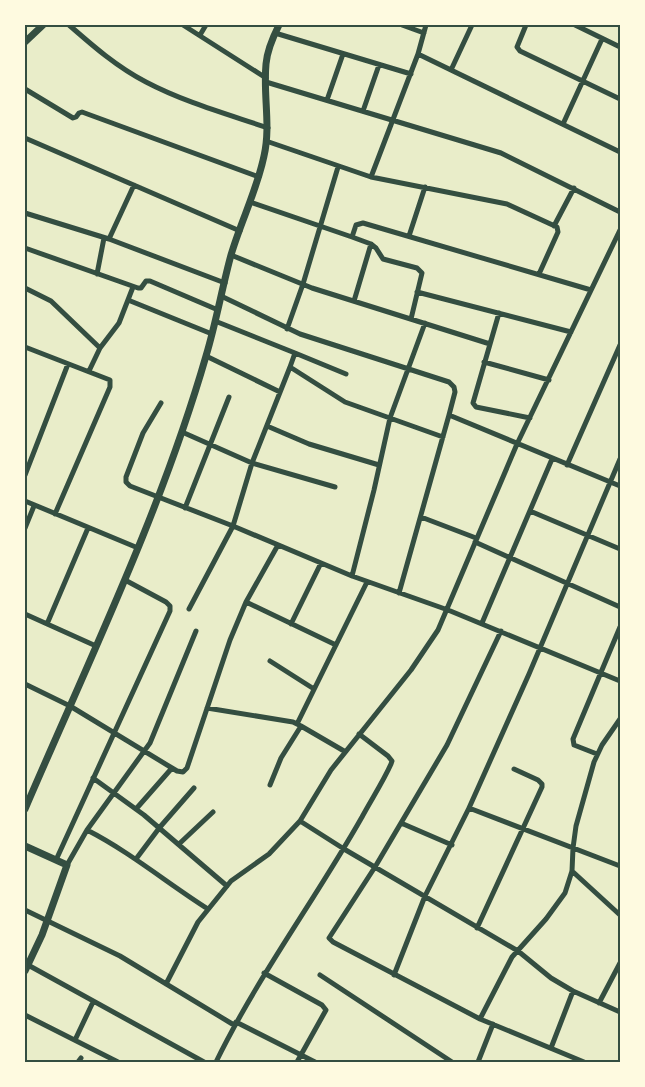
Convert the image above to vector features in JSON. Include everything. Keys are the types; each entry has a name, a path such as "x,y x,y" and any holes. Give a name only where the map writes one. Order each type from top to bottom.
{"street":[{"path":"25,42 43,25"},
{"path":"69,25 103,54 147,82 198,103 268,128"},
{"path":"183,25 266,80 501,153 620,212"},
{"path":"200,35 206,25"},
{"path":"25,809 27,800 125,580 182,432 206,356 231,255 259,177 265,154 268,128 267,54 279,25"},
{"path":"402,25 424,33"},
{"path":"371,176 411,74 426,25"},
{"path":"451,70 472,25"},
{"path":"526,25 517,43 518,49 620,99"},
{"path":"575,25 620,47"},
{"path":"275,34 411,74"},
{"path":"563,124 602,39"},
{"path":"327,100 343,54"},
{"path":"418,54 620,152"},
{"path":"363,110 379,65"},
{"path":"25,89 71,117 74,118 82,112 259,177"},
{"path":"25,138 240,230"},
{"path":"266,142 338,167 371,176 507,204 554,226 558,228 558,232 539,274"},
{"path":"287,329 303,284 338,167"},
{"path":"97,274 107,239 134,185"},
{"path":"409,236 425,187"},
{"path":"554,226 574,188"},
{"path":"250,202 371,244 384,259 417,268 422,273 411,319"},
{"path":"25,213 107,239 225,283"},
{"path":"352,237 356,225 360,223 591,290"},
{"path":"166,984 198,922 208,909 230,881 269,854 300,821 344,752 426,651 448,610 517,444 620,230"},
{"path":"354,301 371,244"},
{"path":"612,246 620,250"},
{"path":"25,248 133,287 141,288 146,282 150,281 218,310"},
{"path":"231,255 303,284 490,344"},
{"path":"90,372 100,348 119,323 133,287"},
{"path":"25,288 42,296 58,307 100,348"},
{"path":"418,292 571,332"},
{"path":"222,296 287,329 319,342 452,384 455,392 399,593"},
{"path":"128,300 212,334"},
{"path":"498,313 473,400 474,406 530,418"},
{"path":"215,321 346,374"},
{"path":"352,576 390,418 425,323"},
{"path":"567,465 620,344"},
{"path":"25,347 110,380 110,387 55,514"},
{"path":"189,609 233,526 252,464 295,353"},
{"path":"206,356 280,392"},
{"path":"484,362 549,380"},
{"path":"25,475 68,364"},
{"path":"290,367 345,402 443,436"},
{"path":"185,508 229,397"},
{"path":"161,403 136,448 126,482 130,486 233,526 367,582 482,623 620,681"},
{"path":"449,415 620,486"},
{"path":"267,426 309,444 379,465"},
{"path":"182,432 252,464 335,486"},
{"path":"394,975 425,896 469,808 540,648 620,458"},
{"path":"482,623 552,459"},
{"path":"25,501 138,548"},
{"path":"25,528 34,506"},
{"path":"530,511 620,549"},
{"path":"421,517 476,540 510,558 620,607"},
{"path":"47,624 88,528"},
{"path":"25,684 70,706 180,773 185,770 230,640 246,602 278,545"},
{"path":"291,624 320,563"},
{"path":"56,860 170,608 166,602 125,580"},
{"path":"270,785 281,758 299,725 314,689 367,582"},
{"path":"246,602 336,645"},
{"path":"25,614 96,646"},
{"path":"596,754 574,745 573,739 620,627"},
{"path":"500,631 447,745 375,867 329,938 394,975 480,1019 584,1062"},
{"path":"196,632 145,751 87,830 66,865 47,921 26,968 204,1062"},
{"path":"270,662 314,689"},
{"path":"208,708 299,725 344,752"},
{"path":"480,1019 512,957 546,919 560,901 570,883 576,826 596,754 620,719"},
{"path":"216,1062 235,1023 264,973 344,849 392,761 359,734"},
{"path":"136,809 172,768"},
{"path":"477,928 542,784 538,780 514,769"},
{"path":"94,778 160,827 227,886"},
{"path":"136,859 160,827 194,788"},
{"path":"469,808 620,866"},
{"path":"179,844 214,812"},
{"path":"300,821 344,849 518,951 552,978 620,1012"},
{"path":"401,823 452,845"},
{"path":"87,830 136,859 182,893 208,909"},
{"path":"25,846 66,865"},
{"path":"572,871 620,915"},
{"path":"25,910 98,945 235,1023 315,1062"},
{"path":"599,1003 620,963"},
{"path":"264,973 325,1008 325,1013 297,1062"},
{"path":"320,975 452,1062"},
{"path":"551,1048 573,990"},
{"path":"75,1040 93,1002"},
{"path":"25,1015 118,1062"},
{"path":"478,1062 493,1024"}]}
